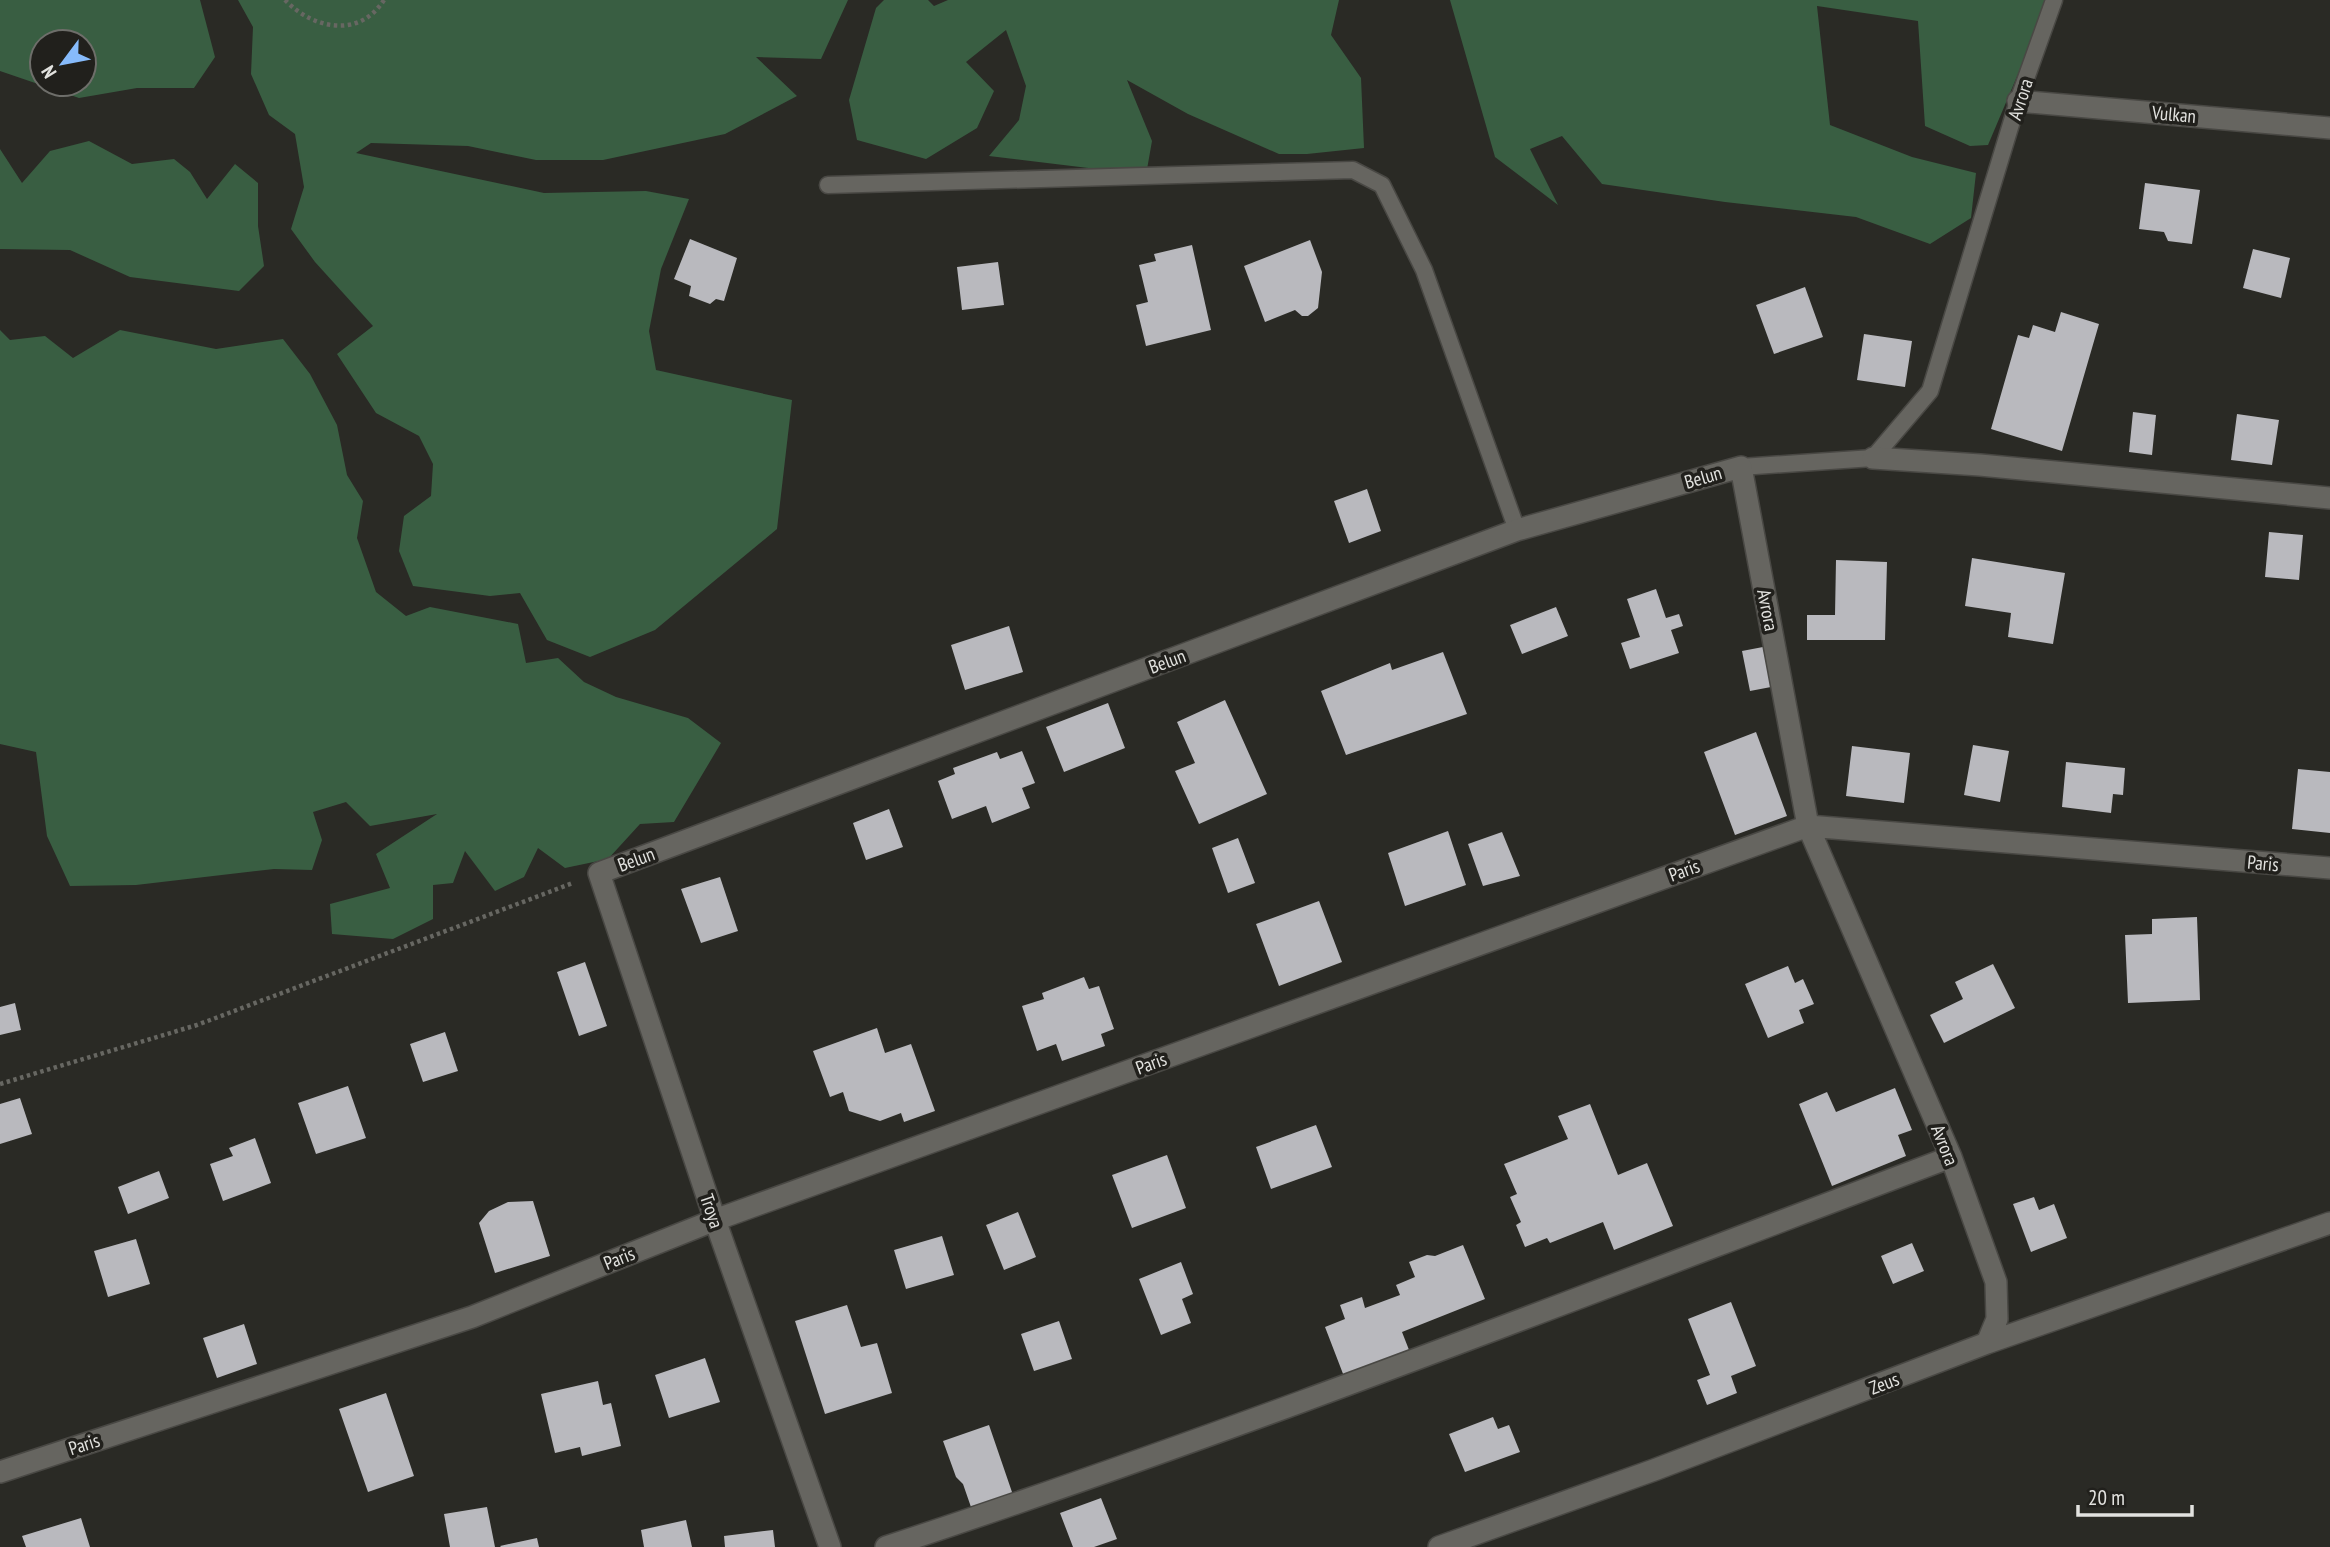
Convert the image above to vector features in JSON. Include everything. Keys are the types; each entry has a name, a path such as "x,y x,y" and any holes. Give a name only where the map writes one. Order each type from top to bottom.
{"street":[{"name":"Vulkan","path":"2018,101 2330,128"},
{"path":"1873,458 1980,465 2330,498"},
{"name":"Belun","path":"599,873 1517,530 1741,467"},
{"name":"Avrora","path":"1741,467 1808,826 1951,1157 1996,1282 1997,1319 1987,1343"},
{"name":"Paris","path":"0,1472 472,1317 715,1220 1808,826 2330,868"},
{"name":"Troya","path":"599,873 715,1220 830,1547"},
{"path":"886,1547 1050,1493 1279,1410 1951,1157"},
{"name":"Zeus","path":"1439,1547 1654,1470 1987,1343 2330,1223"}],"lane":[{"name":"Avrora","path":"1873,458 1930,391 2018,101 2054,0"},
{"path":"828,186 1353,170 1382,185 1424,270 1517,530"},
{"path":"1741,467 1873,458"}],"path":[{"path":"285,0 296,12 322,24 354,25 378,9 384,0"},
{"path":"0,1084 197,1025 599,873"}],"green space":[{"path":"0,0 200,0 215,57 194,88 137,88 98,95 98,28 28,28 28,81 0,71"},
{"path":"238,0 848,0 821,59 756,57 797,96 725,134 603,160 536,160 468,146 371,143 356,153 544,193 646,191 689,199 661,269 649,331 656,370 792,400 777,529 655,630 590,657 547,640 520,593 490,596 413,586 399,551 404,516 431,496 433,464 419,436 376,413 337,354 373,326 315,262 291,229 304,187 295,134 269,115 251,74 253,27"},
{"path":"884,0 928,0 934,6 948,0 1339,0 1331,35 1361,78 1364,148 1279,154 1188,114 1127,80 1152,141 1146,175 989,156 1019,120 1026,86 1006,30 966,62 994,91 977,128 926,159 857,140 849,100 876,8"},
{"path":"1450,0 2045,0 2048,3 1988,145 1970,146 1925,126 1918,21 1817,6 1830,125 1912,157 1976,173 1971,218 1930,244 1856,217 1602,184 1562,136 1530,149 1558,205 1495,157"},
{"path":"89,141 132,164 174,159 190,172 207,199 235,164 258,183 258,226 264,266 239,291 130,277 70,250 0,249 0,149 22,183 50,151"},
{"path":"0,330 10,340 45,336 73,358 120,330 216,349 283,339 310,374 337,425 347,475 363,501 357,538 376,592 406,616 430,607 518,624 526,663 558,658 584,682 616,697 688,718 721,743 674,822 640,824 608,859 565,868 538,848 524,877 495,891 465,851 453,883 433,885 433,919 393,939 332,934 330,904 390,888 376,854 437,814 370,826 346,802 313,812 322,840 312,870 274,869 136,885 70,886 47,836 36,752 0,744"}],"building":[{"path":"2145,183 2200,190 2192,244 2168,241 2164,232 2139,229"},
{"path":"690,239 737,258 724,301 716,299 710,304 689,296 691,286 674,279"},
{"path":"1310,240 1322,272 1318,308 1308,316 1302,316 1295,310 1265,322 1244,266"},
{"path":"1192,245 1211,330 1146,346 1136,305 1148,302 1139,265 1156,261 1154,254"},
{"path":"2253,249 2290,258 2281,298 2243,288"},
{"path":"998,262 1004,305 962,310 957,267"},
{"path":"1805,287 1823,337 1774,354 1756,305"},
{"path":"2061,312 2099,324 2062,451 1991,429 2018,335 2029,338 2033,325 2055,332"},
{"path":"1864,334 1912,341 1905,387 1857,380"},
{"path":"2133,412 2156,415 2152,455 2129,452"},
{"path":"2237,414 2279,420 2272,465 2231,460"},
{"path":"1367,489 1381,531 1349,543 1334,501"},
{"path":"2269,532 2303,535 2299,580 2265,577"},
{"path":"1972,558 2065,573 2053,644 2008,637 2011,613 1965,606"},
{"path":"1836,560 1887,562 1885,640 1807,640 1807,615 1835,615"},
{"path":"1656,589 1666,618 1679,614 1683,626 1671,630 1679,653 1630,669 1621,643 1640,637 1627,599"},
{"path":"1556,607 1568,636 1522,654 1510,625"},
{"path":"1009,626 1023,672 965,690 951,645"},
{"path":"1763,647 1771,687 1750,691 1742,651"},
{"path":"1443,652 1467,714 1346,755 1321,691 1390,663 1392,670"},
{"path":"1225,700 1267,794 1199,824 1175,771 1195,763 1177,722"},
{"path":"1108,703 1125,748 1064,772 1046,727"},
{"path":"1756,732 1787,816 1735,835 1704,752"},
{"path":"1973,745 2009,751 2000,802 1964,795"},
{"path":"1852,746 1910,753 1904,803 1846,796"},
{"path":"1022,751 1035,783 1022,788 1030,808 992,823 986,806 952,819 938,781 955,774 953,768 997,752 1000,759"},
{"path":"2066,762 2125,768 2123,795 2113,794 2111,813 2062,807"},
{"path":"2298,769 2330,772 2330,833 2292,829"},
{"path":"889,809 903,847 866,860 853,823"},
{"path":"1448,831 1466,885 1405,906 1388,853"},
{"path":"1502,832 1520,876 1483,886 1468,844"},
{"path":"1238,838 1255,883 1228,893 1212,848"},
{"path":"720,877 738,931 701,943 681,889"},
{"path":"1319,901 1342,962 1279,986 1256,924"},
{"path":"2197,917 2200,1000 2128,1003 2125,935 2152,934 2152,919"},
{"path":"585,962 607,1026 579,1036 557,972"},
{"path":"1993,964 2015,1008 1944,1043 1930,1015 1963,999 1955,982"},
{"path":"1788,966 1795,983 1803,979 1814,1004 1799,1010 1804,1023 1768,1038 1745,984"},
{"path":"1084,977 1089,989 1099,986 1114,1029 1101,1034 1105,1046 1062,1061 1056,1044 1037,1051 1022,1006 1044,999 1042,993"},
{"path":"15,1003 21,1030 0,1035 0,1007"},
{"path":"877,1028 885,1053 911,1044 935,1111 904,1122 901,1113 880,1121 849,1111 843,1092 830,1097 813,1051"},
{"path":"445,1032 458,1071 423,1082 410,1044"},
{"path":"348,1086 366,1138 316,1154 298,1103"},
{"path":"1895,1088 1912,1130 1898,1135 1906,1156 1832,1186 1799,1104 1827,1092 1836,1112"},
{"path":"20,1098 32,1134 0,1144 0,1104"},
{"path":"1590,1104 1618,1175 1647,1163 1673,1226 1614,1250 1603,1222 1550,1243 1547,1238 1525,1247 1516,1225 1521,1222 1510,1197 1517,1194 1504,1164 1568,1139 1558,1116"},
{"path":"1316,1125 1332,1167 1271,1189 1256,1147"},
{"path":"255,1138 271,1183 223,1201 210,1164 233,1156 229,1148"},
{"path":"1167,1155 1186,1208 1132,1228 1112,1175"},
{"path":"159,1171 169,1198 128,1214 118,1187"},
{"path":"2034,1197 2039,1210 2054,1204 2067,1238 2031,1252 2013,1204"},
{"path":"533,1201 550,1256 495,1273 479,1223 489,1211 508,1202"},
{"path":"1018,1212 1036,1257 1004,1270 986,1225"},
{"path":"942,1236 954,1275 906,1289 894,1250"},
{"path":"136,1239 150,1284 108,1297 94,1251"},
{"path":"1912,1243 1924,1271 1893,1284 1881,1256"},
{"path":"1463,1245 1485,1299 1402,1332 1411,1355 1345,1379 1325,1327 1345,1319 1340,1305 1362,1297 1365,1308 1400,1295 1396,1285 1415,1277 1409,1262"},
{"path":"1181,1262 1193,1294 1182,1299 1191,1323 1161,1335 1139,1279"},
{"path":"1731,1302 1756,1366 1731,1376 1737,1393 1707,1405 1697,1380 1710,1375 1688,1319"},
{"path":"847,1305 861,1347 877,1343 892,1393 825,1414 795,1321"},
{"path":"1059,1321 1072,1359 1034,1371 1021,1334"},
{"path":"244,1324 257,1364 217,1378 203,1338"},
{"path":"705,1358 720,1402 669,1418 655,1375"},
{"path":"598,1381 603,1405 611,1403 621,1446 582,1456 580,1447 555,1453 541,1394"},
{"path":"386,1393 414,1476 368,1492 339,1409"},
{"path":"1493,1417 1498,1429 1509,1425 1520,1452 1465,1472 1449,1434"},
{"path":"989,1425 1013,1495 972,1510 943,1441"},
{"path":"1101,1498 1117,1539 1094,1547 1073,1547 1060,1513"},
{"path":"487,1507 495,1547 450,1547 444,1514"},
{"path":"81,1518 90,1547 26,1547 22,1536"},
{"path":"686,1520 692,1547 644,1547 641,1530"},
{"path":"773,1530 775,1547 725,1547 724,1536"},
{"path":"537,1538 539,1547 500,1546"}]}
